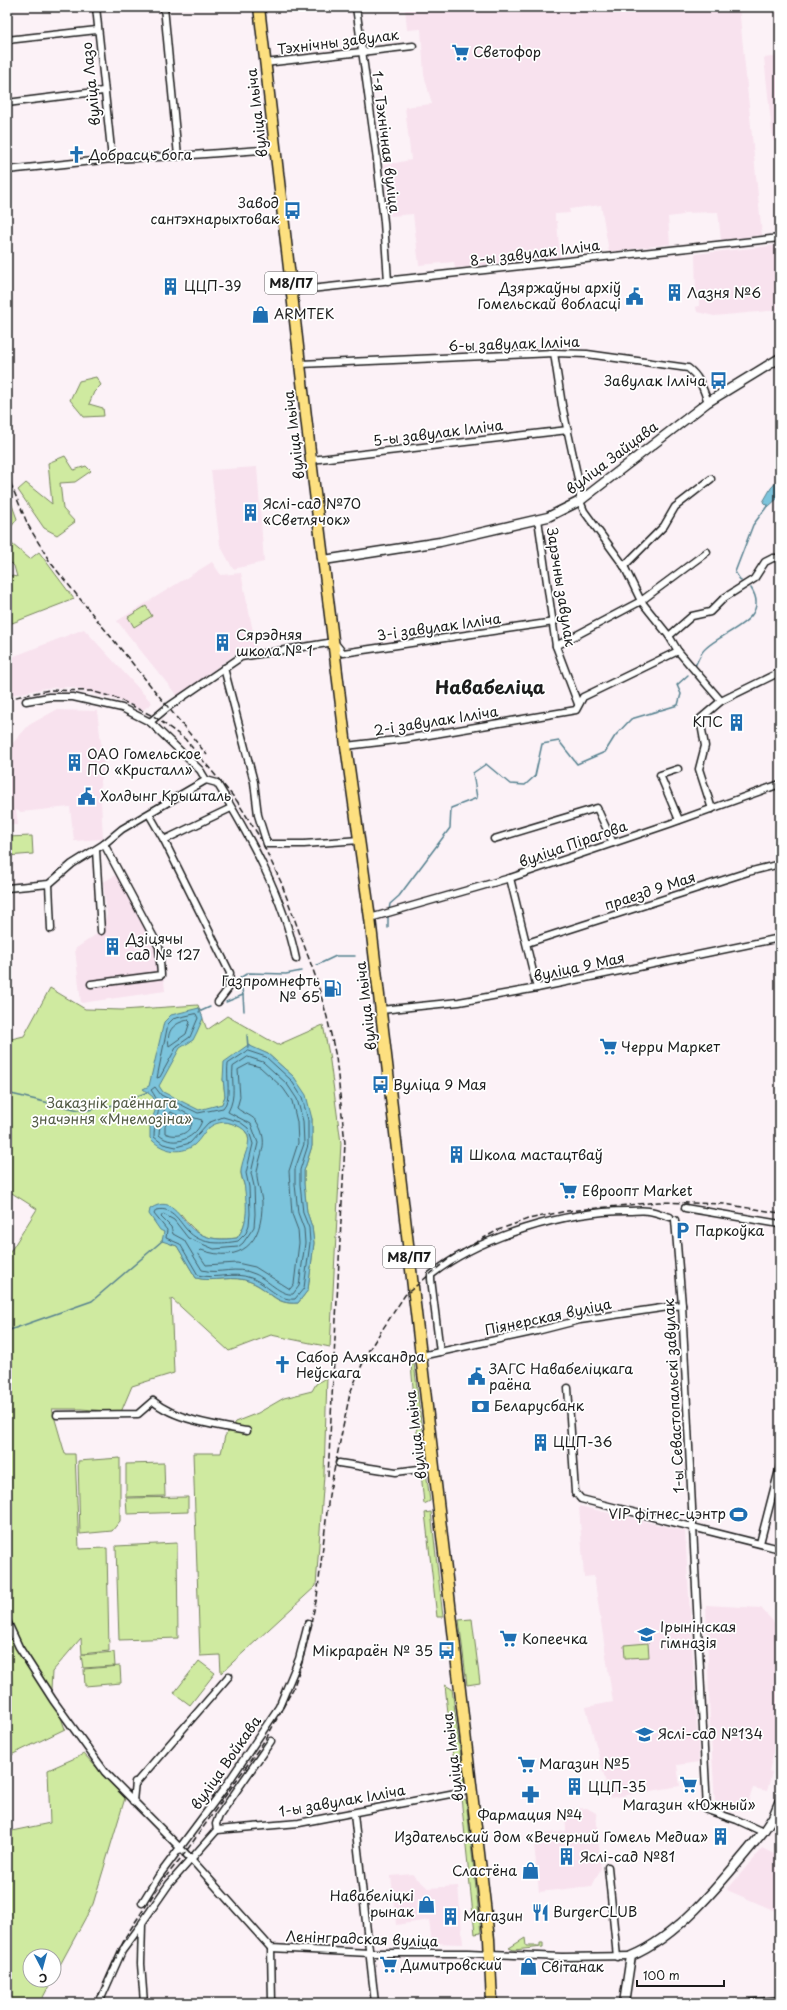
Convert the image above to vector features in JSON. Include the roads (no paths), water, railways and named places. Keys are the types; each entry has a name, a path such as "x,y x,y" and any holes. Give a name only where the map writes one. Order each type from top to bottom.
{"main road":[{"name":"вуліца Ільіча","path":"259,7 311,460 346,746 360,840 381,1010 471,1790 489,1955 492,2003"}],"street":[{"name":"вуліца Лазо","path":"96,7 103,91 112,158"},
{"path":"164,7 178,156"},
{"name":"1-я Тэхнічная вуліца","path":"356,7 376,152 384,222 388,281"},
{"path":"7,40 97,30"},
{"name":"Тэхнічны завулак","path":"265,63 413,46"},
{"path":"7,103 103,91"},
{"path":"7,170 112,158 178,156 276,149"},
{"name":"8-ы завулак Ілліча","path":"292,291 780,238"},
{"path":"554,353 580,488 580,501 584,511 624,566 641,601 669,636 678,651 721,701"},
{"name":"6-ы завулак Ілліча","path":"300,364 554,353 587,354 688,368 698,378 708,402"},
{"name":"вуліца Зайцава","path":"324,560 440,542 548,517 580,501 708,402 780,358"},
{"name":"5-ы завулак Ілліча","path":"311,460 568,430"},
{"path":"624,566 664,526 675,507 710,479"},
{"name":"Зарэчны завулак","path":"538,519 554,622 556,646 578,704"},
{"path":"556,646 641,601 707,552"},
{"path":"669,636 692,616 710,612 724,598 754,579 765,562 773,558 780,558"},
{"name":"3-і завулак Ілліча","path":"334,642 343,653 554,622"},
{"path":"150,722 241,657 334,642"},
{"name":"2-і завулак Ілліча","path":"346,746 405,739 576,710 583,697 678,651"},
{"path":"224,668 254,782 258,815 267,844 304,844 360,840"},
{"path":"712,809 699,768 705,746 700,719 721,701 780,672"},
{"path":"26,701 49,697 80,698 122,708 150,722 200,770 206,780 217,783 254,846 291,932 296,959"},
{"path":"678,768 660,775 678,820"},
{"path":"7,888 49,884 72,864 96,850 122,829 206,780"},
{"name":"вуліца Пірагова","path":"370,918 510,878 712,809 780,784"},
{"path":"164,840 231,808"},
{"path":"494,839 597,808 613,843"},
{"path":"149,814 164,840 230,973 228,989 218,1002"},
{"path":"91,984 161,974 159,947 104,844"},
{"path":"96,850 101,931"},
{"name":"праезд 9 Мая","path":"527,943 748,872 780,864"},
{"path":"510,878 538,988"},
{"path":"49,884 51,929"},
{"name":"вуліца 9 Мая","path":"381,1010 459,1002 538,988 780,938"},
{"path":"685,1208 780,1224"},
{"name":"1-ы Севастопальскі завулак","path":"440,1352 431,1279 432,1275 474,1249 512,1233 562,1218 612,1211 649,1210 672,1219 682,1305 707,1810 737,1820 763,1832"},
{"name":"Піянерская вуліца","path":"421,1356 580,1320 682,1305"},
{"path":"568,1388 575,1492 580,1499 780,1549"},
{"path":"56,1415 138,1414 153,1401 162,1409 209,1424 247,1431"},
{"path":"339,1463 396,1472 434,1467"},
{"path":"760,1543 780,1466"},
{"name":"Ленінградская вуліца","path":"7,1621 19,1647 52,1700 96,1760 180,1850 192,1860 271,1948 370,1953 631,1956"},
{"name":"вуліца Войкава","path":"142,1903 158,1877 180,1850 223,1790 279,1707 299,1659 308,1624"},
{"path":"133,1801 135,1782 229,1676"},
{"name":"вуліца Войкава","path":"100,2003 122,1951 169,1884 192,1860 217,1830 216,1824 219,1816 271,1741"},
{"name":"1-ы завулак Ілліча","path":"217,1830 299,1823 354,1814 471,1790"},
{"path":"624,2003 631,1956 659,1942 686,1918 776,1818 780,1800"},
{"path":"354,1814 375,2003"},
{"path":"608,1867 617,1957"},
{"path":"142,1923 141,1964 144,2003"},
{"path":"271,1948 272,2003"},
{"path":"746,2003 780,2000"}],"water":[{"path":"780,478 780,496 768,507 763,502 771,488"},
{"path":"199,1008 203,1018 197,1032 193,1040 180,1048 159,1086 163,1092 199,1110 222,1104 225,1096 223,1079 224,1062 248,1045 268,1054 294,1077 306,1095 312,1119 312,1146 304,1171 304,1184 307,1212 312,1227 314,1243 308,1290 298,1303 283,1302 258,1285 244,1280 210,1280 196,1278 177,1246 162,1241 164,1232 160,1230 149,1214 150,1209 158,1205 165,1204 176,1211 195,1231 210,1238 220,1239 237,1238 241,1233 245,1221 246,1197 245,1186 241,1173 248,1144 246,1132 240,1127 230,1123 217,1123 208,1129 194,1145 177,1151 159,1146 150,1138 150,1125 156,1108 153,1097 143,1089 149,1086 164,1022 171,1015"}],"waterway":[{"path":"741,581 735,572 753,525 768,505"},
{"path":"695,666 706,648 743,624 750,617 755,608 756,599 751,588"},
{"path":"389,910 390,904 399,896 450,828 451,808 477,798 473,773 486,764 510,784 525,785 535,776 542,744 559,741 577,764 605,752 615,736 631,719 678,705 681,694 677,685 688,675"},
{"path":"388,914 388,928"},
{"path":"317,965 336,956 355,956"},
{"path":"226,1002 243,995 240,978 248,973 286,974 301,971"},
{"path":"243,995 244,1011"},
{"path":"199,1012 210,1007"},
{"path":"247,1035 248,1048"},
{"path":"7,1093 83,1111 114,1105 148,1092"},
{"path":"7,1331 92,1301 162,1241"}],"railway":[{"path":"7,475 28,525 50,562 207,755"},
{"path":"7,699 49,690 91,691 116,698 155,717 185,739 237,801 259,836 281,882 316,978 327,1017 336,1057 345,1143 328,1476"},
{"path":"95,2003 126,1936 163,1880 185,1853 267,1737 293,1689 302,1663 317,1597 329,1495 350,1393 367,1353 405,1295 452,1256 498,1230 528,1219 567,1211 659,1202 724,1204 780,1213"}],"place":[{"name":"Светофор","path":"460,52"},
{"name":"Добрасць бога","path":"76,155"},
{"name":"Завод сантэхнарыхтовак","path":"292,211"},
{"name":"ЦЦП-39","path":"171,286"},
{"name":"Лазня №6","path":"674,293"},
{"name":"Дзяржаўны архіў Гомельскай вобласці","path":"634,296"},
{"name":"ARMTEK","path":"261,314"},
{"name":"Завулак Ілліча","path":"719,381"},
{"name":"Яслі-сад №70 «Светлячок»","path":"250,512"},
{"name":"Сярэдняя школа № 1","path":"223,643"},
{"name":"КПС","path":"736,722"},
{"name":"ОАО Гомельское ПО «Кристалл»","path":"74,762"},
{"name":"Холдынг Крышталь","path":"87,796"},
{"name":"Дзіцячы сад № 127","path":"113,947"},
{"name":"Газпромнефть № 65","path":"333,989"},
{"name":"Черри Маркет","path":"608,1047"},
{"name":"Вуліца 9 Мая","path":"380,1085"},
{"name":"Школа мастацтваў","path":"456,1155"},
{"name":"Евроопт Market","path":"569,1191"},
{"name":"Паркоўка","path":"682,1231"},
{"name":"Сабор Аляксандра Неўскага","path":"283,1365"},
{"name":"ЗАГС Навабеліцкага раёна","path":"476,1377"},
{"name":"Беларусбанк","path":"481,1406"},
{"name":"ЦЦП-36","path":"540,1442"},
{"name":"VIP фітнес-цэнтр","path":"739,1514"},
{"name":"Ірынінская гімназія","path":"647,1635"},
{"name":"Копеечка","path":"509,1639"},
{"name":"Мікрараён № 35","path":"446,1651"},
{"name":"Яслі-сад №134","path":"645,1734"},
{"name":"Магазин №5","path":"526,1764"},
{"name":"Магазин «Южный»","path":"689,1785"},
{"name":"ЦЦП-35","path":"575,1787"},
{"name":"Фармация №4","path":"530,1795"},
{"name":"Издательский дом «Вечерний Гомель Медиа»","path":"721,1837"},
{"name":"Яслі-сад №81","path":"567,1857"},
{"name":"Сластёна","path":"530,1871"},
{"name":"Навабеліцкі рынак","path":"427,1904"},
{"name":"BurgerCLUB","path":"540,1912"},
{"name":"Магазин","path":"450,1916"},
{"name":"Димитровский","path":"388,1965"},
{"name":"Світанак","path":"528,1967"}],"district":[{"name":"Навабеліца","path":"490,688"}],"park label":[{"name":"Заказнік раённага значэння «Мнемозіна»","path":"112,1112"}]}
